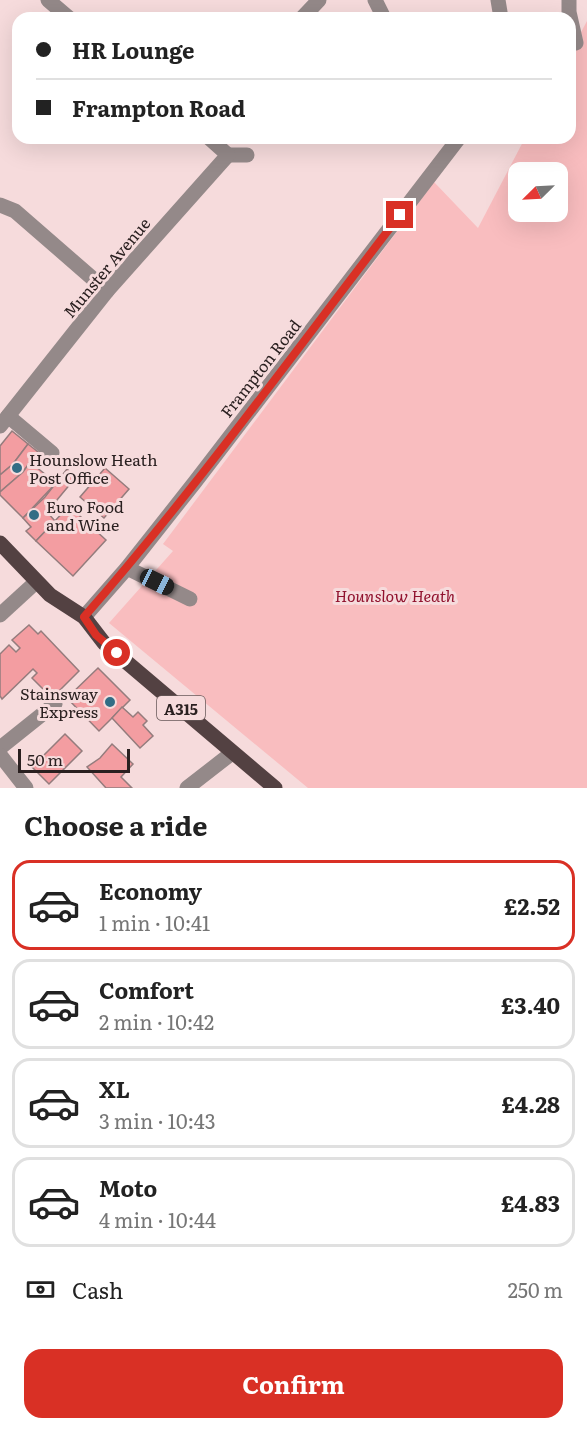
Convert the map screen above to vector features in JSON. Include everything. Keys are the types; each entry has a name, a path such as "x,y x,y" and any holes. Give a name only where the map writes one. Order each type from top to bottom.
{"main road":[{"name":"A315","path":"0,543 59,603 84,617 104,643 275,788"}],"street":[{"path":"48,0 62,12"},
{"path":"308,12 319,0"},
{"path":"216,144 228,155 247,155"},
{"name":"Frampton Road","path":"84,617 127,567 280,373 454,144"},
{"name":"Munster Avenue","path":"4,421 107,291 228,155"},
{"path":"0,205 15,211 107,291"},
{"path":"4,421 52,453"},
{"path":"127,567 190,598"},
{"path":"0,615 36,582"},
{"path":"0,748 54,704"},
{"path":"187,788 232,753"},
{"path":"0,755 26,788"}],"green space":[{"name":"Hounslow Heath","path":"587,21 587,788 308,788 109,623 173,551 163,544 434,182 478,228 508,171 508,222 568,222 568,162 512,162 522,144 576,144 576,42"}],"building":[{"path":"12,431 28,444 13,464 0,475 0,446"},
{"name":"Hounslow Heath Post Office","path":"28,444 38,452 23,472 0,492 0,475 13,464"},
{"path":"30,462 56,483 23,518 0,495 0,492 23,472"},
{"path":"105,468 129,489 104,518 80,497"},
{"path":"67,469 76,477 47,512 55,521 36,541 26,531 31,527 23,518 45,497"},
{"path":"69,506 106,540 73,576 36,541"},
{"path":"29,625 38,634 41,631 79,671 52,698 32,678 37,673 33,669 2,699 0,696 0,654 9,645 16,652 20,648 12,640"},
{"path":"98,668 130,700 99,731 67,698"},
{"path":"122,707 133,717 138,712 147,721 143,725 153,736 140,748 112,718"},
{"path":"65,734 82,751 49,784 32,767"},
{"path":"112,744 133,764 121,777 132,788 106,788 87,767 100,758"}],"place":[{"name":"Hounslow Heath Post Office","path":"17,468"},
{"name":"Euro Food and Wine","path":"34,515"},
{"name":"Stainsway Express","path":"110,702"}],"route":[{"path":"117,653 96,635 84,617 195,482 400,215"}]}
